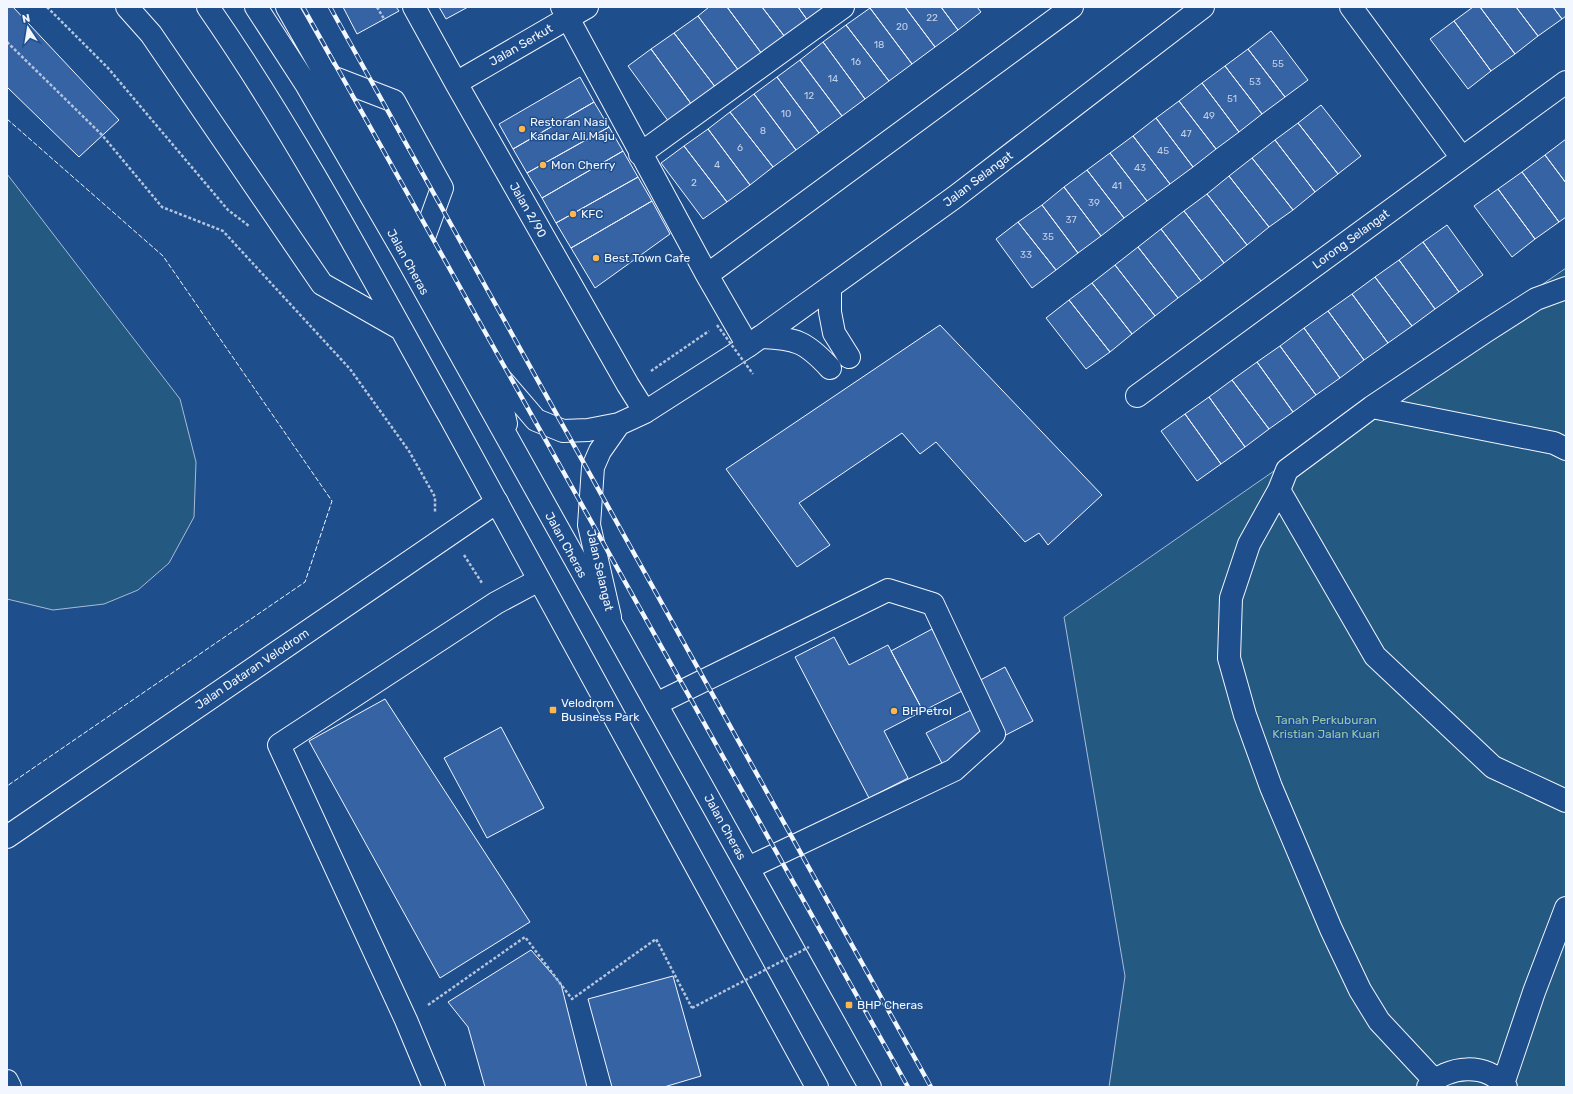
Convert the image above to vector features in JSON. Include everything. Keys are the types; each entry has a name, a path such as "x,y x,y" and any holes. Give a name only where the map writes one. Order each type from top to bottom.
{"main road":[{"path":"127,7 151,34 322,284 401,329"},
{"path":"208,7 244,58 307,163 401,329 817,1087"},
{"name":"Jalan Cheras","path":"256,7 306,84 404,253 510,446 870,1087"},
{"path":"287,7 494,371 510,446"},
{"name":"Jalan 2/90","path":"414,7 456,84 628,385 645,412"},
{"name":"Jalan Serkut","path":"456,84 565,12 586,7"},
{"path":"640,154 843,7"},
{"path":"707,275 1072,7"},
{"name":"Jalan Selangat","path":"494,371 536,420 563,431 588,430 619,424 645,412 754,341 955,197 1203,7"},
{"path":"1351,7 1462,158"},
{"path":"565,12 640,154 707,275 754,341 788,338 814,350 830,368"},
{"path":"324,74 394,101 442,188 422,243"},
{"name":"Lorong Selangat","path":"1136,396 1566,82"},
{"path":"830,287 830,312 834,333 850,357"},
{"path":"1566,288 1536,299 1372,406 1287,470 1279,490 1249,544 1231,598 1230,658 1245,715 1271,787 1330,929 1360,990 1379,1021 1431,1084 1452,1071 1470,1069 1488,1073 1505,1085 1534,992 1566,908"},
{"path":"1372,406 1554,443 1566,449"},
{"name":"Jalan Selangat","path":"612,627 589,525 593,468 600,451 619,424"},
{"path":"1279,490 1375,656 1493,766 1566,801"},
{"name":"Jalan Dataran Velodrom","path":"7,837 497,502"},
{"path":"434,1087 406,1020 279,745 496,603 539,580"},
{"path":"656,704 888,590 933,604 994,734 954,770 748,868"},
{"path":"7,1081 10,1087"}],"path":[{"path":"47,7 108,68 228,210 253,229"},
{"path":"377,7 384,19"},
{"path":"7,42 102,135 162,207 223,231 350,369 409,451 435,497 436,510 434,515"},
{"path":"667,361 717,325 753,374"},
{"path":"462,553 496,603"},
{"path":"406,1020 525,937 572,999 656,939 692,1008 809,947"}],"green space":[{"path":"7,174 180,399 196,462 194,517 169,563 138,590 104,604 53,610 7,599"},
{"name":"Tanah Perkuburan Kristian Jalan Kuari","path":"1566,268 1566,1087 1109,1087 1125,976 1064,617"}],"building":[{"path":"7,7 13,7 119,120 79,157 7,87"},
{"path":"343,7 396,7 399,11 357,34"},
{"path":"439,7 468,7 446,19"},
{"path":"709,7 727,7 762,54 739,71 698,16"},
{"path":"727,7 762,7 785,37 762,54"},
{"path":"762,7 798,7 808,21 785,37"},
{"path":"798,7 827,7 808,21"},
{"path":"905,7 935,47 912,64 870,8"},
{"path":"905,7 941,7 958,30 935,47"},
{"path":"941,7 977,7 981,12 958,30"},
{"path":"1473,7 1480,7 1515,54 1491,71 1454,21"},
{"path":"1480,7 1516,7 1538,36 1515,54"},
{"path":"1516,7 1553,7 1562,19 1538,36"},
{"path":"1553,7 1566,7 1566,16 1562,19"},
{"path":"870,8 912,64 889,81 846,25"},
{"path":"698,16 739,71 716,88 674,33"},
{"path":"1454,21 1491,71 1468,89 1430,39"},
{"path":"846,25 889,81 865,99 823,42"},
{"path":"1271,31 1308,80 1285,97 1248,49"},
{"path":"674,33 716,88 692,105 651,49"},
{"path":"823,42 865,99 842,116 800,60"},
{"path":"651,49 692,105 669,122 628,66"},
{"path":"1248,49 1285,97 1262,114 1225,66"},
{"path":"800,60 842,116 819,133 777,77"},
{"path":"1225,66 1262,114 1239,132 1202,83"},
{"path":"580,77 594,102 513,149 499,124"},
{"path":"777,77 819,133 796,150 754,94"},
{"path":"1202,83 1239,132 1216,149 1179,101"},
{"path":"754,94 796,150 773,167 730,112"},
{"path":"1179,101 1216,149 1193,167 1156,118"},
{"path":"594,102 609,127 527,173 513,149"},
{"path":"1321,105 1361,156 1338,174 1298,123"},
{"path":"730,112 773,167 750,185 708,129"},
{"path":"1156,118 1193,167 1170,184 1133,136"},
{"path":"1298,123 1338,174 1315,192 1275,140"},
{"path":"609,127 623,151 542,198 527,173"},
{"path":"708,129 750,185 727,202 684,146"},
{"path":"1133,136 1170,184 1147,201 1110,153"},
{"path":"1566,139 1566,183 1545,155"},
{"path":"1275,140 1315,192 1293,210 1252,158"},
{"path":"684,146 727,202 703,219 661,163"},
{"path":"623,151 638,177 556,223 542,198"},
{"path":"1110,153 1147,201 1124,218 1087,170"},
{"path":"1545,155 1566,183 1566,217 1559,222 1522,172"},
{"path":"1252,158 1293,210 1269,227 1229,176"},
{"path":"1087,170 1124,218 1101,236 1064,187"},
{"path":"1522,172 1559,222 1535,239 1498,189"},
{"path":"1229,176 1269,227 1247,245 1207,194"},
{"path":"638,177 652,201 571,248 556,223"},
{"path":"1064,187 1101,236 1078,253 1042,205"},
{"path":"1498,189 1535,239 1512,257 1474,206"},
{"path":"1207,194 1247,245 1224,263 1184,211"},
{"path":"652,201 670,234 595,288 571,248"},
{"path":"1042,205 1078,253 1056,270 1018,222"},
{"path":"1184,211 1224,263 1201,281 1161,229"},
{"path":"1018,222 1056,270 1032,288 996,239"},
{"path":"1447,225 1483,275 1459,292 1423,242"},
{"path":"1161,229 1201,281 1178,298 1138,247"},
{"path":"1423,242 1459,292 1435,309 1399,260"},
{"path":"1138,247 1178,298 1155,316 1115,265"},
{"path":"1399,260 1435,309 1412,326 1375,277"},
{"path":"1115,265 1155,316 1132,334 1092,283"},
{"path":"1375,277 1412,326 1388,343 1352,294"},
{"path":"1092,283 1132,334 1110,352 1069,300"},
{"path":"1352,294 1388,343 1364,360 1328,311"},
{"path":"1069,300 1110,352 1086,369 1046,318"},
{"path":"1328,311 1364,360 1340,378 1304,328"},
{"path":"940,325 1102,495 1048,545 1039,533 1025,542 936,442 920,454 902,433 799,503 830,545 797,567 726,469"},
{"path":"1304,328 1340,378 1316,395 1280,346"},
{"path":"1280,346 1316,395 1293,412 1257,362"},
{"path":"1257,362 1293,412 1269,429 1232,380"},
{"path":"1232,380 1269,429 1245,447 1209,397"},
{"path":"1209,397 1245,447 1221,464 1185,414"},
{"path":"1185,414 1221,464 1197,481 1161,431"},
{"path":"932,629 964,690 923,711 891,651"},
{"path":"834,637 849,665 888,645 923,711 884,731 908,778 869,798 795,657"},
{"path":"1005,667 1033,721 944,767 926,733 979,706 969,686"},
{"path":"385,699 530,922 440,978 309,741"},
{"path":"501,727 544,808 487,838 444,758"},
{"path":"531,950 561,984 587,1087 485,1087 468,1027 448,1002"},
{"path":"673,976 701,1076 664,1087 612,1087 588,999"}],"railway":[{"path":"303,7 908,1087"},
{"path":"330,7 931,1087"}],"fence":[{"path":"7,119 163,256 332,501 305,582 7,786"}],"place":[{"name":"Restoran Nasi Kandar Ali Maju","path":"522,129"},
{"name":"Mon Cherry","path":"543,165"},
{"name":"KFC","path":"573,214"},
{"name":"Best Town Cafe","path":"596,258"},
{"name":"Velodrom Business Park","path":"553,710"},
{"name":"BHPetrol","path":"894,711"},
{"name":"BHP Cheras","path":"849,1005"}]}
